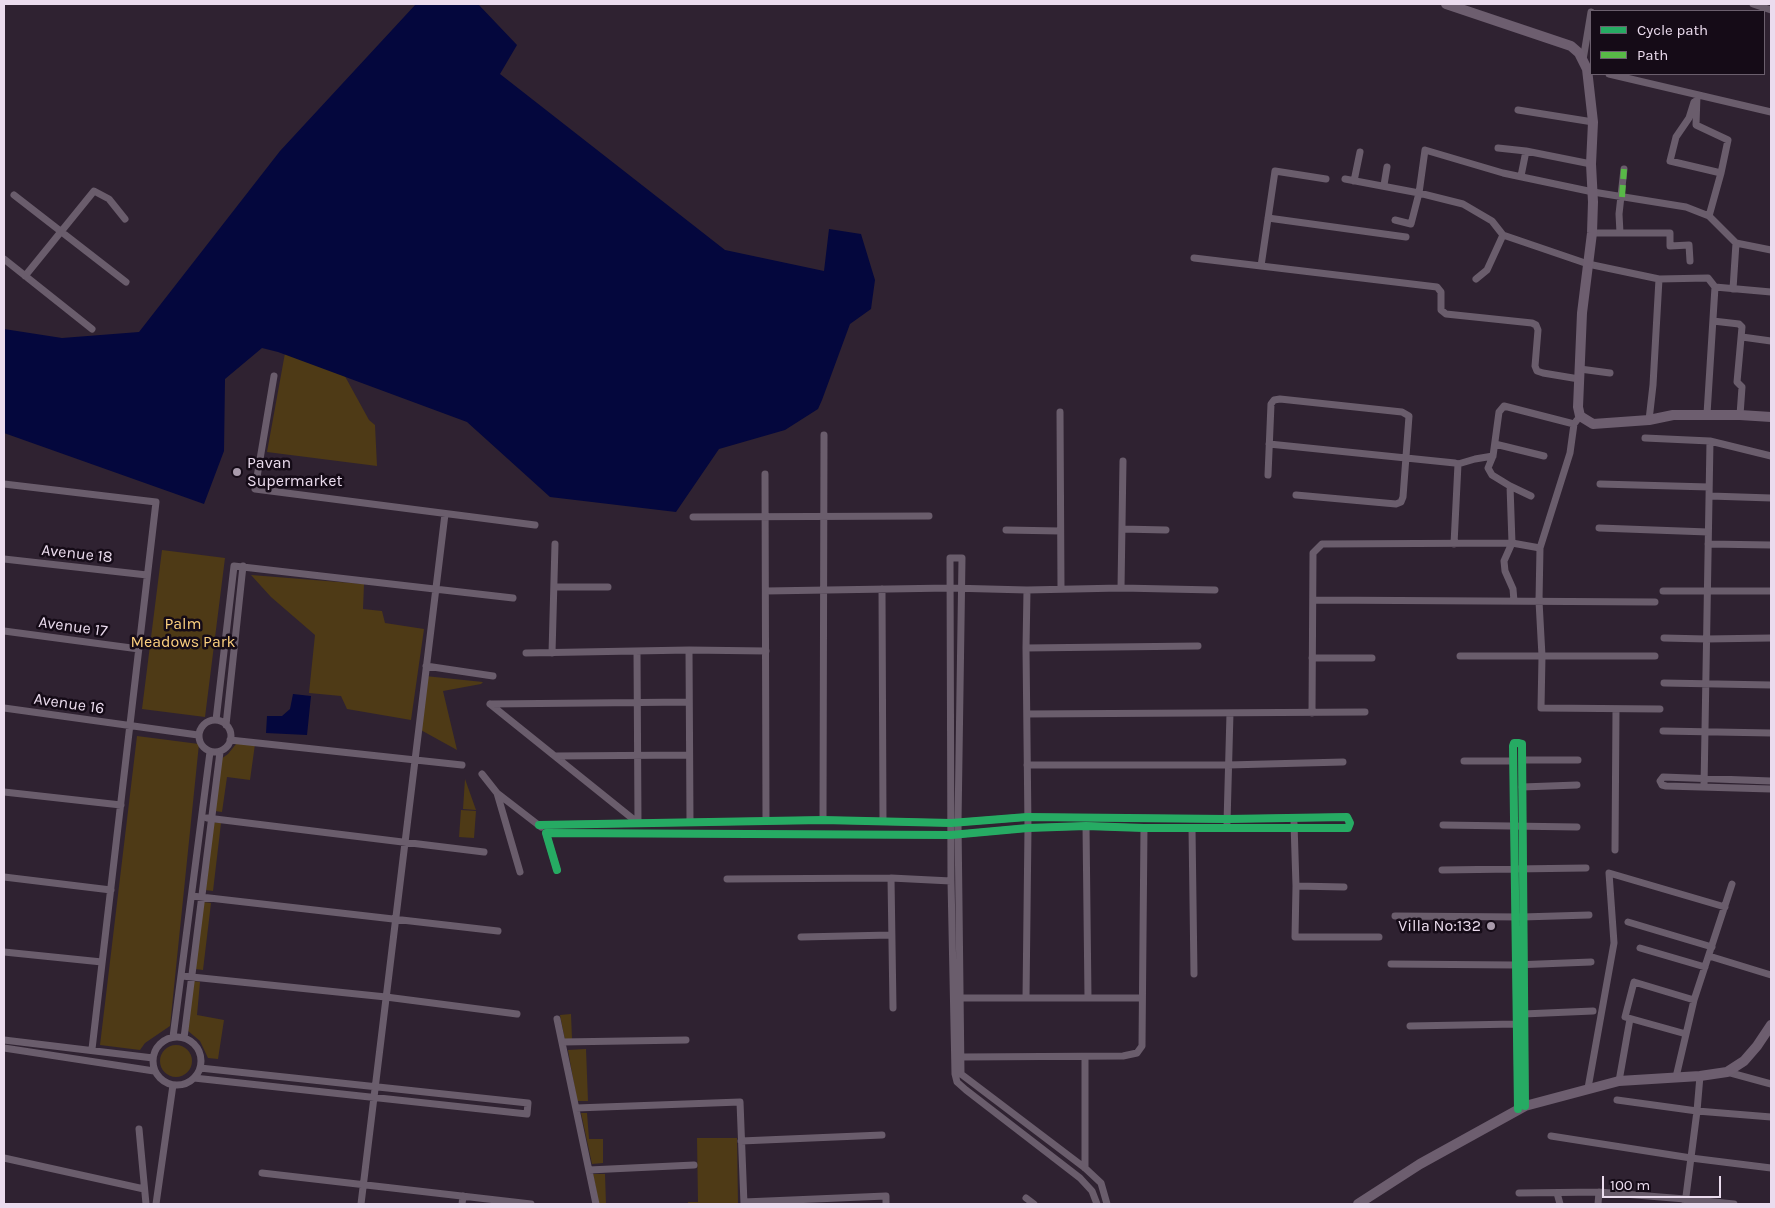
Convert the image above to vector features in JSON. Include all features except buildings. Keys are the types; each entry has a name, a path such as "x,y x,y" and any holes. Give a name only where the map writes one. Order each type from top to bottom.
{"main road":[{"path":"1446,4 1571,46 1579,53 1587,66 1593,122 1592,233 1582,313 1577,420 1593,424 1649,420 1673,415 1706,414 1771,417"},
{"path":"1358,1204 1420,1164 1521,1107 1619,1081 1700,1076 1727,1072 1744,1061 1771,1025"}],"street":[{"path":"1753,4 1771,10"},
{"path":"1587,66 1590,26"},
{"path":"1613,75 1771,112"},
{"path":"1697,95 1696,125 1728,140 1722,173 1709,216"},
{"path":"1697,95 1689,118 1676,137 1670,161 1722,173"},
{"path":"1518,110 1593,122"},
{"path":"1498,148 1526,151 1592,164"},
{"path":"1395,220 1411,224 1419,193 1425,150 1503,173 1593,192 1686,206 1709,216 1736,243 1771,250"},
{"path":"1521,176 1526,151"},
{"path":"1354,181 1360,152"},
{"path":"1384,186 1387,167"},
{"path":"1620,233 1619,224 1624,169"},
{"path":"1262,266 1275,171 1326,179"},
{"path":"1345,179 1419,193 1463,204 1492,221 1503,234 1588,264 1659,279 1708,278 1715,288 1706,414"},
{"path":"25,276 94,191 108,199 125,219"},
{"path":"14,195 126,282"},
{"path":"1268,218 1406,237"},
{"path":"1592,233 1670,233 1670,246 1689,245 1690,261"},
{"path":"1476,279 1487,270 1503,234"},
{"path":"1733,289 1736,243"},
{"path":"1194,258 1437,287 1441,292 1441,310 1446,314 1536,325 1538,330 1535,366 1537,371 1543,374 1610,373"},
{"path":"4,259 92,329"},
{"path":"1649,420 1653,385 1659,279"},
{"path":"1715,288 1771,292"},
{"path":"1713,321 1741,325 1742,337 1737,382 1742,387 1740,415"},
{"path":"1742,337 1771,341"},
{"path":"274,376 255,489 535,525"},
{"path":"1268,475 1271,404 1274,400 1406,413 1409,416 1403,497 1400,502 1396,504 1296,495"},
{"path":"1531,496 1510,486 1489,472 1488,468 1493,456 1499,412 1504,406 1577,420 1570,453 1540,548 1542,656 1540,708 1660,709"},
{"path":"1060,412 1061,588"},
{"path":"823,820 824,435"},
{"path":"1645,438 1710,441 1771,456"},
{"path":"1704,787 1710,441"},
{"path":"1269,444 1458,464 1493,456"},
{"path":"1495,444 1544,456"},
{"path":"1121,588 1123,461"},
{"path":"1454,544 1458,464"},
{"path":"765,474 766,821"},
{"path":"4,484 156,502 92,1049"},
{"path":"1600,484 1709,487"},
{"path":"1510,486 1512,544 1504,561 1505,571 1513,589 1514,601"},
{"path":"1710,496 1771,498"},
{"path":"361,1204 445,514"},
{"path":"693,517 928,516"},
{"path":"1599,528 1708,532"},
{"path":"1122,529 1166,530"},
{"path":"1006,530 1060,531"},
{"path":"552,652 555,544"},
{"path":"1312,713 1313,553 1322,544 1512,544 1540,548"},
{"path":"1708,544 1771,545"},
{"path":"955,823 962,558 950,558 955,834 961,1074 1085,1168 1101,1183 1107,1204"},
{"name":"Avenue 18","path":"4,559 148,575"},
{"path":"216,720 234,566 513,598"},
{"path":"226,724 216,720 204,724 198,734 199,742 204,748 210,752 220,752 227,747 230,740 230,732 226,724 243,566"},
{"path":"555,587 608,587"},
{"path":"766,591 950,588 1215,590"},
{"path":"882,589 883,820"},
{"path":"1026,998 1028,828 1027,590"},
{"path":"1663,591 1771,591"},
{"path":"1313,600 1655,602"},
{"name":"Avenue 17","path":"4,631 139,649"},
{"path":"1664,638 1771,638"},
{"path":"1026,648 1198,646"},
{"path":"526,653 689,650 766,651"},
{"path":"689,650 690,822"},
{"path":"637,651 638,823"},
{"path":"1460,656 1655,656"},
{"path":"1312,658 1372,658"},
{"path":"426,666 493,676"},
{"path":"1664,684 1771,685"},
{"path":"638,823 490,704 689,702"},
{"name":"Avenue 16","path":"4,708 198,734"},
{"path":"1615,850 1616,709"},
{"path":"1027,714 1365,712"},
{"path":"1227,828 1230,713"},
{"path":"1663,732 1771,732"},
{"path":"230,740 462,765"},
{"path":"1514,743 1522,744 1523,1014 1521,1107 1514,965 1512,746 1514,743"},
{"path":"173,1037 210,752"},
{"path":"184,1038 220,752"},
{"path":"555,756 689,755"},
{"path":"1522,760 1578,760"},
{"path":"1464,761 1513,761"},
{"path":"1027,765 1228,765 1343,762"},
{"path":"482,774 497,793 539,825 546,833 557,870"},
{"path":"1771,781 1663,778 1660,781 1662,785 1666,786 1771,789"},
{"path":"1522,787 1577,786"},
{"path":"4,792 121,806"},
{"path":"497,793 520,872"},
{"path":"539,825 823,820 955,823 1027,817 1227,819 1347,817 1350,823 1348,828 1144,828 1086,826 1028,828 955,834 546,833"},
{"path":"202,818 484,852"},
{"path":"1295,818 1295,937 1379,937"},
{"path":"1443,825 1577,827"},
{"path":"1086,826 1088,998"},
{"path":"961,1056 1085,1057 1122,1056 1137,1053 1142,1046 1144,828"},
{"path":"1192,828 1194,974"},
{"path":"955,834 951,881 955,1074 957,1082 1080,1178 1092,1191 1098,1204"},
{"path":"1442,870 1586,868"},
{"path":"1588,1088 1614,943 1609,874 1725,907"},
{"path":"4,877 111,890"},
{"path":"727,879 891,878 951,881"},
{"path":"891,878 893,1008"},
{"path":"1676,1077 1694,1000 1732,884"},
{"path":"1296,886 1344,886"},
{"path":"192,896 498,931"},
{"path":"1395,916 1522,917 1589,915"},
{"path":"1628,922 1712,947"},
{"path":"801,937 891,935"},
{"path":"1640,948 1705,967"},
{"path":"4,952 102,962"},
{"path":"1709,956 1771,975"},
{"path":"1391,964 1523,965 1591,962"},
{"path":"182,976 386,997 517,1014"},
{"path":"1686,1034 1625,1017 1634,982 1694,1000"},
{"path":"960,998 1142,998"},
{"path":"1523,1014 1593,1011"},
{"path":"1619,1081 1630,1018"},
{"path":"557,1019 596,1204"},
{"path":"1410,1026 1516,1024"},
{"path":"173,1037 184,1038 194,1045 200,1056 200,1068 194,1078 188,1083 173,1085 165,1083 154,1071 153,1058 156,1048 164,1041 173,1037"},
{"path":"4,1040 92,1049 153,1058"},
{"path":"562,1042 686,1040"},
{"path":"4,1048 154,1071"},
{"path":"1085,1057 1085,1168"},
{"path":"194,1078 527,1114 528,1103 200,1068"},
{"path":"1727,1072 1771,1084"},
{"path":"1685,1201 1700,1076"},
{"path":"156,1204 173,1085"},
{"path":"1617,1100 1697,1111 1771,1117"},
{"path":"576,1108 740,1102 744,1203 886,1196 886,1204"},
{"path":"139,1129 146,1204"},
{"path":"741,1140 882,1135"},
{"path":"1551,1136 1691,1158 1771,1168"},
{"path":"4,1158 144,1189"},
{"path":"589,1170 694,1165"},
{"path":"262,1173 531,1204"},
{"path":"1598,1204 1599,1192"},
{"path":"1519,1193 1599,1192 1734,1204"},
{"path":"1557,1193 1560,1204"},
{"path":"462,1204 463,1196"},
{"path":"1026,1198 1034,1204"}],"green space":[{"path":"285,353 341,369 369,420 375,425 377,466 267,452"},
{"name":"Palm Meadows Park","path":"162,550 225,558 205,717 142,709"},
{"path":"251,575 364,584 363,609 382,611 385,623 424,629 411,720 347,709 341,696 309,693 315,635 271,597"},
{"path":"425,676 483,682 481,684 443,691 457,750 419,729"},
{"path":"137,736 199,744 170,1026 145,1043 140,1050 100,1045"},
{"path":"236,744 255,744 250,780 227,777 222,812 215,811 221,759"},
{"path":"465,779 476,810 463,809"},
{"path":"461,810 476,811 474,838 459,837"},
{"path":"212,822 221,823 213,891 205,890"},
{"path":"203,902 211,903 203,970 195,969"},
{"path":"193,981 200,982 197,1015 224,1020 218,1059 208,1058 200,1041 187,1030"},
{"path":"571,1014 572,1039 565,1040 560,1015"},
{"path":"176,1045 182,1046 187,1050 191,1055 191,1067 187,1072 182,1076 176,1077 170,1076 165,1072 161,1067 160,1061 161,1055 165,1050 170,1046"},
{"path":"586,1049 588,1101 577,1101 568,1050"},
{"path":"581,1113 587,1113 589,1139 603,1139 603,1163 592,1164"},
{"path":"697,1138 737,1138 738,1204 688,1204 688,1202 698,1202"},
{"path":"593,1174 605,1174 606,1204 599,1204"}],"shaded area":[{"path":"416,4 478,4 517,45 500,74 725,250 824,271 829,229 861,234 875,280 871,309 850,324 818,409 785,430 719,449 676,512 550,497 467,422 278,352 262,348 225,379 224,451 204,504 4,433 4,329 62,338 139,332 280,151"},
{"path":"293,694 311,696 307,735 266,733 267,716 282,716 290,709"}],"marked path":[{"path":"1622,197 1624,169"}],"cycle path":[{"path":"1518,1109 1514,743 1522,744 1525,1106"},
{"path":"539,825 823,820 951,823 1027,817 1227,819 1347,817 1350,823 1348,828 1144,828 1086,826 1028,828 951,835 546,833 557,870"}],"place":[{"name":"Pavan Supermarket","path":"237,472"},
{"name":"Villa No:132","path":"1491,926"}]}
